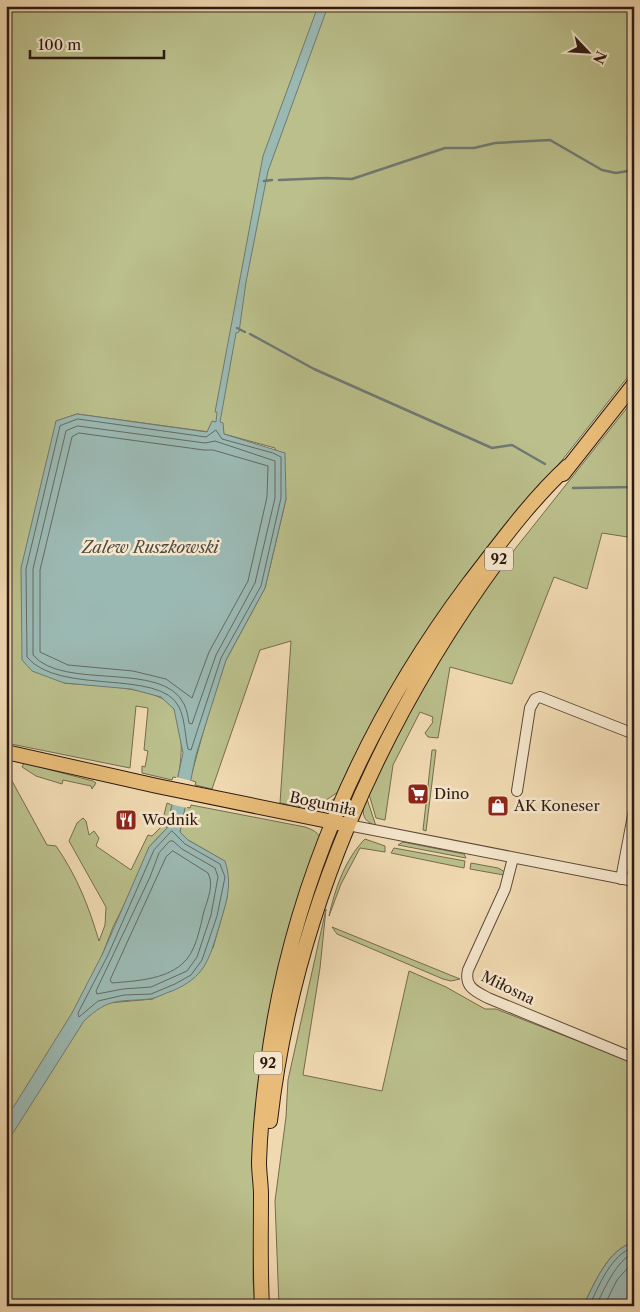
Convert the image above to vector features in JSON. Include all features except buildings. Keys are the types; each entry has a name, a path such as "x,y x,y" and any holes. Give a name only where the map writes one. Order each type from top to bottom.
{"main road":[{"name":"92","path":"262,1306 260,1151 267,1068 276,1009 294,938 316,868 334,822 372,737 424,648 485,563 553,480 568,466 634,384"},
{"name":"92","path":"261,1192 283,1044 312,929 327,880 348,826 385,744 435,655 487,576 558,483 568,466"},
{"name":"Bogumiła","path":"6,752 193,794 348,826"}],"street":[{"path":"517,791 530,708 535,699 540,697 634,734"},
{"path":"621,879 634,810"},
{"name":"Bogumiła","path":"348,826 634,881"},
{"name":"Miłosna","path":"513,858 505,889 468,970 466,979 469,986 488,998 634,1058"}],"green space":[{"path":"6,6 634,6 634,168 622,172 634,170 634,369 563,459 478,560 455,592 338,792 313,809 280,803 291,641 260,650 212,789 195,785 196,782 190,780 210,707 226,660 265,588 286,499 275,448 224,434 77,414 56,421 64,683 124,688 155,695 167,701 177,716 181,734 178,778 173,777 172,780 142,773 142,766 145,767 148,751 144,750 148,708 136,706 130,768 6,743"},
{"path":"634,399 634,538 602,533 587,589 554,577 512,684 450,667 438,738 428,737 425,733 433,722 433,717 420,712 393,765 385,820 376,818 369,794 390,741 463,621 515,549"},
{"path":"432,750 436,750 426,831 423,830"},
{"path":"24,763 96,783 92,789 91,786 63,780 62,784 36,776 22,767"},
{"path":"6,770 47,845 56,846 76,880 87,904 99,941 105,925 106,907 69,841 77,823 83,818 86,821 89,835 94,831 99,838 96,846 131,870 148,835 152,836 161,827 167,803 172,805 167,828 149,847 140,873 113,927 103,953 84,1021 99,1006 108,1003 153,999 213,948 227,898 224,861 188,840 180,832 185,807 190,808 191,805 305,827 319,835 321,841 301,899 254,1191 253,1280 255,1306 6,1306"},
{"path":"338,796 329,809 313,813"},
{"path":"367,799 376,826 367,821 364,815 363,811"},
{"path":"365,839 385,846 385,852 360,848 341,884 329,916 334,895 346,865"},
{"path":"403,842 464,854 466,858 398,845"},
{"path":"394,848 465,861 464,868 391,853"},
{"path":"471,863 498,868 505,872 504,875 470,869"},
{"path":"326,909 320,968 303,1075 382,1091 409,971 446,987 485,1009 496,1009 634,1063 634,1242 616,1252 609,1260 597,1278 583,1306 279,1306 275,1201 286,1117 288,1080"},
{"path":"332,927 460,979 451,981 443,979 337,934"}],"water":[{"name":"Zalew Ruszkowski","path":"318,6 328,6 268,171 246,282 239,332 236,333 220,422 223,423 224,434 285,453 286,499 265,588 226,660 196,755 180,832 188,840 225,861 228,894 224,910 208,958 199,973 192,980 183,986 153,998 108,1004 84,1021 6,1144 6,1119 72,1013 103,953 149,847 167,828 183,753 174,709 161,697 131,689 64,683 32,671 22,660 21,568 56,421 77,414 207,432 212,421 216,422 217,412 215,412 263,156"},
{"path":"634,1242 634,1306 583,1306 597,1278 609,1260 616,1252"}],"pier":[{"path":"176,777 192,781 187,808 170,804"}],"waterway":[{"path":"279,180 352,179 445,148 474,148 495,143 550,140 602,170 616,173 634,170"},
{"path":"264,181 272,180"},
{"path":"237,328 245,332"},
{"path":"250,334 314,369 492,448 512,445 545,464"},
{"path":"573,488 634,487"}],"place":[{"name":"Dino","path":"418,794"},
{"name":"AK Koneser","path":"498,806"},
{"name":"Wodnik","path":"126,820"}]}
